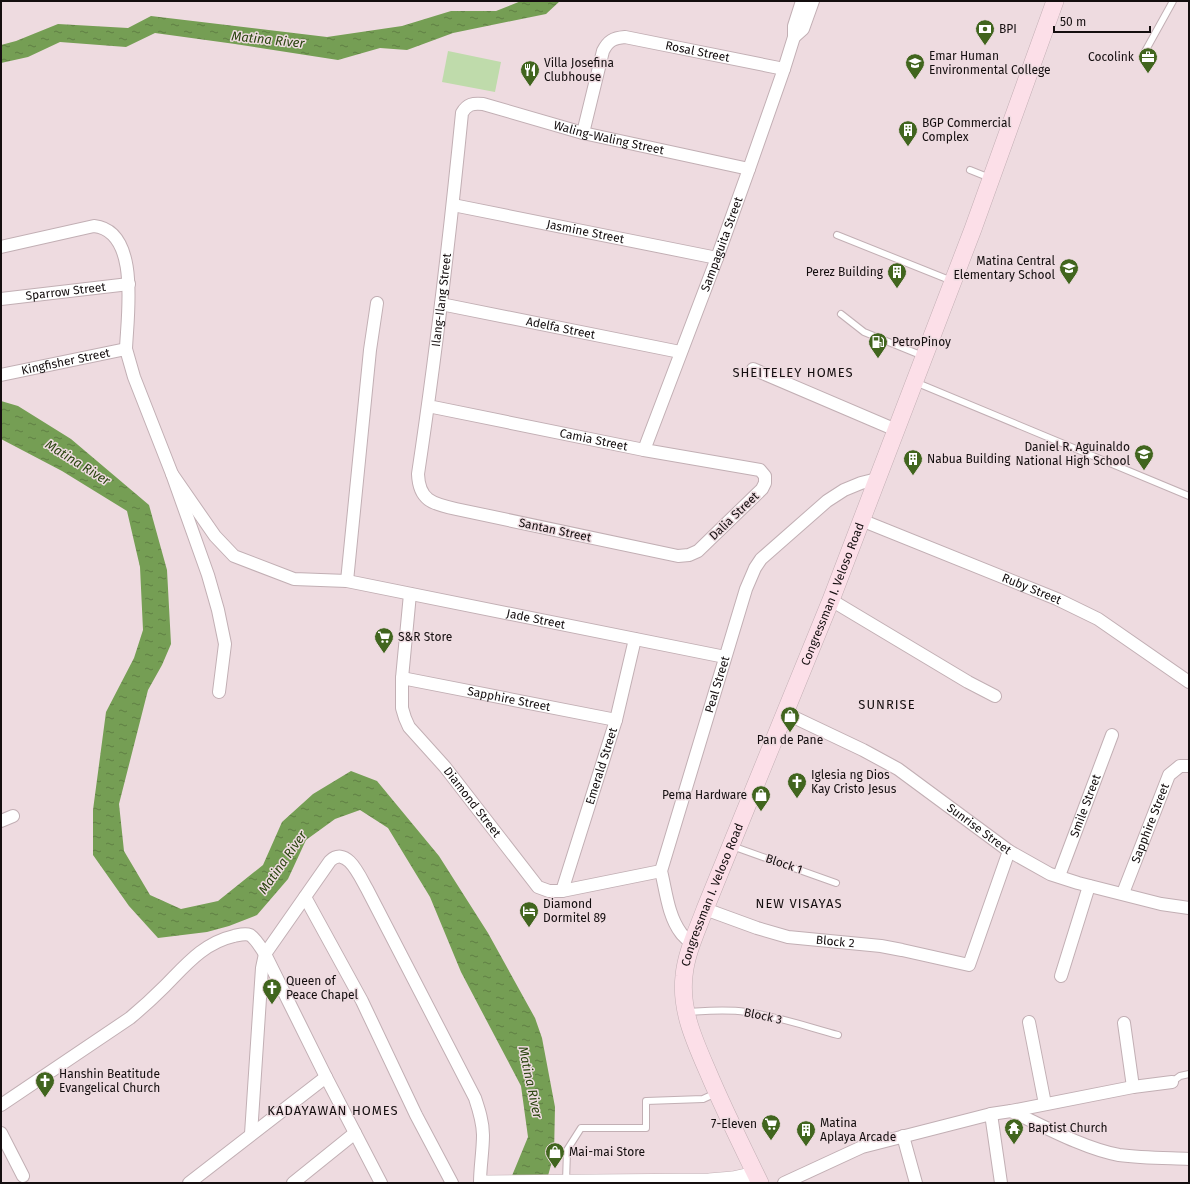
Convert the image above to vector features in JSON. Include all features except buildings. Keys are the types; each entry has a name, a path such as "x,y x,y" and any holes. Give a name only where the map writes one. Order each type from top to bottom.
{"main road":[{"name":"Congressman I. Veloso Road","path":"758,1178 717,1093 685,1012 683,994 686,959 831,600 953,281 1055,1"}],"street":[{"name":"Sampaguita Street","path":"644,450 749,169 784,69 794,37 794,26 802,1"},
{"name":"Sampaguita Street","path":"794,37 803,29 813,1"},
{"name":"Rosal Street","path":"583,133 603,52 610,40 625,37 784,69"},
{"name":"Waling-Waling Street","path":"470,105 483,104 583,133 749,169"},
{"name":"Ilang-Ilang Street","path":"425,496 419,484 418,474 441,304 462,113 465,108 470,105"},
{"name":"Jasmine Street","path":"453,205 717,258"},
{"path":"1,247 94,226 110,233 120,245 128,268 129,284 126,351 134,377 172,474 208,576 222,624 225,644 219,692"},
{"name":"Sparrow Street","path":"1,299 129,284"},
{"path":"347,581 370,350 377,303"},
{"name":"Adelfa Street","path":"441,304 680,352"},
{"name":"Kingfisher Street","path":"1,375 126,351"},
{"path":"753,369 896,430"},
{"name":"Camia Street","path":"428,406 644,450 760,470"},
{"name":"Dalia Street","path":"689,556 698,551 762,489 766,476 760,470"},
{"name":"Jade Street","path":"172,474 215,536 234,556 294,579 347,581 725,657"},
{"name":"Peal Street","path":"661,871 746,589 755,568 761,559 827,500 844,490 861,483 877,479"},
{"name":"Santan Street","path":"425,496 430,502 456,509 678,556 689,556"},
{"name":"Ruby Street","path":"861,520 1057,599 1098,619 1189,682"},
{"name":"Diamond Street","path":"410,594 402,678 402,708 405,718 410,727 445,766 538,887 549,891 562,891 661,871"},
{"path":"831,600 968,682 995,696"},
{"name":"Emerald Street","path":"562,891 616,720 635,639"},
{"name":"Sapphire Street","path":"402,678 616,720"},
{"name":"Sunrise Street","path":"785,713 863,750 898,769 1009,851 1050,874 1089,886 1161,904 1189,908"},
{"name":"Smile Street","path":"1059,876 1112,735"},
{"name":"Sapphire Street","path":"1123,894 1169,775 1180,766 1189,766"},
{"path":"1,821 13,816"},
{"name":"Block 2","path":"705,909 757,928 788,936 895,949 968,965 1009,851"},
{"path":"251,1134 260,983 265,954 330,861 334,857 342,856 346,858 355,868 475,1098 482,1124 483,1137 480,1183"},
{"path":"661,871 675,925 681,934 692,944"},
{"path":"1061,976 1089,886"},
{"path":"305,897 362,1001 416,1115 452,1183"},
{"path":"1,1105 130,1018 148,1003 187,963 207,947 230,937 246,934 255,940 265,954 381,1183"},
{"path":"1029,1022 1045,1104"},
{"path":"1124,1023 1133,1087"},
{"path":"189,1183 326,1077"},
{"path":"784,1183 862,1147 903,1136 991,1114 1133,1087 1172,1082"},
{"path":"1011,1111 1073,1140 1118,1155 1189,1159"},
{"path":"991,1114 1001,1183"},
{"path":"1,1133 23,1176"},
{"path":"293,1183 355,1134"},
{"path":"903,1136 916,1183"},
{"path":"491,1182 709,1181 758,1178"}],"lane":[{"path":"1142,57 1173,1"},
{"path":"970,170 991,178"},
{"path":"837,235 953,281"},
{"path":"841,314 864,332 924,357"},
{"path":"914,382 1189,496"},
{"name":"Block 1","path":"731,846 836,883"},
{"name":"Block 3","path":"685,1012 714,1010 746,1012 767,1016 838,1035"},
{"path":"1172,1082 1180,1076 1189,1074"},
{"path":"562,1182 567,1150 581,1128 646,1128 646,1101 703,1099 717,1093"}],"shaded area":[{"path":"448,51 501,62 495,92 442,82"}],"water":[{"name":"Matina River","path":"521,1 560,1 546,14 453,33 407,50 380,48 338,60 155,33 126,47 60,42 28,57 1,63 1,45 16,41 58,24 128,28 151,16 327,37 402,26 451,11 496,11"},
{"name":"Matina River","path":"1,401 18,406 71,439 149,505 167,570 171,644 162,665 148,690 119,804 124,851 150,895 181,909 218,901 263,865 282,822 313,794 351,771 377,781 439,856 488,933 535,1018 542,1038 555,1107 554,1154 546,1183 509,1183 528,1137 521,1086 461,972 430,897 388,828 360,810 335,819 306,840 288,879 257,915 229,926 207,932 158,938 129,906 93,855 93,810 106,712 134,658 143,630 140,567 127,511 62,471 1,439"}],"place":[{"name":"BPI","path":"985,46"},
{"name":"Cocolink","path":"1148,74"},
{"name":"Emar Human Environmental College","path":"915,80"},
{"name":"Villa Josefina Clubhouse","path":"530,87"},
{"name":"BGP Commercial Complex","path":"908,147"},
{"name":"Matina Central Elementary School","path":"1069,285"},
{"name":"Perez Building","path":"897,289"},
{"name":"PetroPinoy","path":"878,359"},
{"name":"Daniel R. Aguinaldo National High School","path":"1144,471"},
{"name":"Nabua Building","path":"913,476"},
{"name":"S&R Store","path":"384,654"},
{"name":"Pan de Pane","path":"790,733"},
{"name":"Iglesia ng Dios Kay Cristo Jesus","path":"797,799"},
{"name":"Pema Hardware","path":"761,812"},
{"name":"Diamond Dormitel 89","path":"529,928"},
{"name":"Queen of Peace Chapel","path":"272,1005"},
{"name":"Hanshin Beatitude Evangelical Church","path":"45,1098"},
{"name":"7-Eleven","path":"771,1141"},
{"name":"Baptist Church","path":"1014,1145"},
{"name":"Matina Aplaya Arcade","path":"806,1147"},
{"name":"Mai-mai Store","path":"555,1169"}],"district":[{"name":"SHEITELEY HOMES","path":"793,372"},
{"name":"SUNRISE","path":"887,704"},
{"name":"NEW VISAYAS","path":"799,903"},
{"name":"KADAYAWAN HOMES","path":"333,1110"}]}
